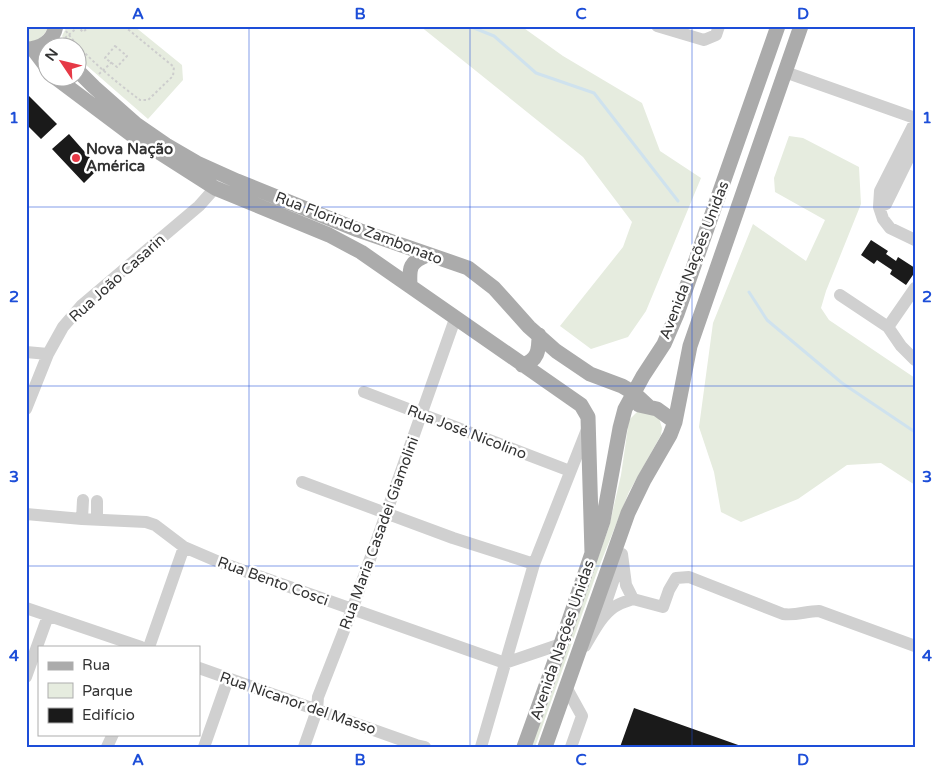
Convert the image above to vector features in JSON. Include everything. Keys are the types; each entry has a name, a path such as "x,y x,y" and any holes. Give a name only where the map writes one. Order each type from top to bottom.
{"main road":[{"name":"Avenida Nações Unidas","path":"524,747 561,644 607,505 625,409 642,376 664,344 677,314 778,26"},
{"path":"785,26 774,64 777,69 785,72"},
{"name":"Avenida Nações Unidas","path":"545,747 628,513 644,480 670,435 675,422 690,346 801,26"},
{"path":"30,49 42,46 61,35"},
{"name":"Rua Florindo Zambonato","path":"88,81 137,125 197,163 349,226 468,268 485,280 556,351 590,374 622,386 634,393 648,406 657,409 675,422"},
{"name":"Rua Florindo Zambonato","path":"69,88 132,135 215,188 329,236 361,252 581,405 588,418 592,553"},
{"path":"410,285 412,265 417,259 427,255"},
{"path":"522,365 530,362 539,351 539,335"},
{"path":"590,374 610,379 642,376"},
{"path":"625,409 636,405 648,406"}],"street":[{"path":"657,26 704,40 716,35 720,26"},
{"path":"785,72 915,118"},
{"path":"915,122 880,191 878,207 883,219 890,228 915,240"},
{"path":"878,207 886,204 915,145"},
{"name":"Rua João Casarin","path":"26,409 48,354 63,327 82,305 199,206 215,188"},
{"path":"888,327 915,288"},
{"path":"840,295 881,320 915,360"},
{"name":"Rua Maria Casadei Giamolini","path":"304,747 317,710 318,697 352,610 455,319"},
{"path":"26,352 48,354"},
{"name":"Rua José Nicolino","path":"364,392 570,470"},
{"path":"481,747 534,564 588,427"},
{"path":"302,482 453,538 534,564"},
{"path":"82,519 83,500"},
{"path":"97,501 97,519"},
{"path":"599,624 622,554 628,513"},
{"name":"Rua Bento Cosci","path":"26,514 146,522 156,525 184,547 219,562 505,663"},
{"path":"148,646 184,547"},
{"path":"622,554 626,585 633,599"},
{"path":"574,663 599,624 616,606 633,599 663,607 676,578 689,577 783,614 794,616 819,611 915,646"},
{"path":"26,608 138,646"},
{"path":"26,677 48,616"},
{"path":"505,663 561,644"},
{"name":"Rua Nicanor del Masso","path":"200,668 425,747"},
{"path":"204,747 228,679"},
{"path":"566,687 582,716 571,747"}],"path":[{"path":"90,26 83,32 77,26 61,35 140,100 148,100 174,76 174,67 124,26"},
{"path":"115,46 127,56 117,67 112,62 105,58 115,46"},
{"path":"103,70 112,62"}],"green space":[{"path":"26,26 49,26 40,38 26,42"},
{"path":"67,26 134,26 182,65 183,80 148,119 88,67 88,38 63,38 62,36"},
{"path":"420,26 521,26 563,56 642,103 660,151 701,178 646,311 628,337 591,349 560,326 623,247 632,222 583,157"},
{"path":"789,136 803,138 859,167 861,204 821,308 829,320 915,378 915,485 881,463 847,465 798,499 741,522 721,512 714,472 699,427 713,323 753,224 806,261 825,220 775,192 774,178"},
{"path":"643,410 659,418 662,428 661,435 629,492 597,572 535,747 531,747 609,527 621,475 629,420 637,412"}],"building":[{"name":"Nova Nação América","path":"26,93 57,124 41,139 26,124"},
{"name":"Nova Nação América","path":"69,134 99,168 84,183 52,149"},
{"path":"871,240 888,251 886,254 896,261 898,257 915,268 915,272 906,285 890,274 892,270 877,260 874,264 861,255"},
{"path":"634,708 741,746 741,747 620,747"}],"waterway":[{"path":"469,26 494,36 536,73 594,93 678,201"},
{"path":"749,292 767,320 842,383 915,432"}],"place":[{"name":"Nova Nação América","path":"76,158"}]}
